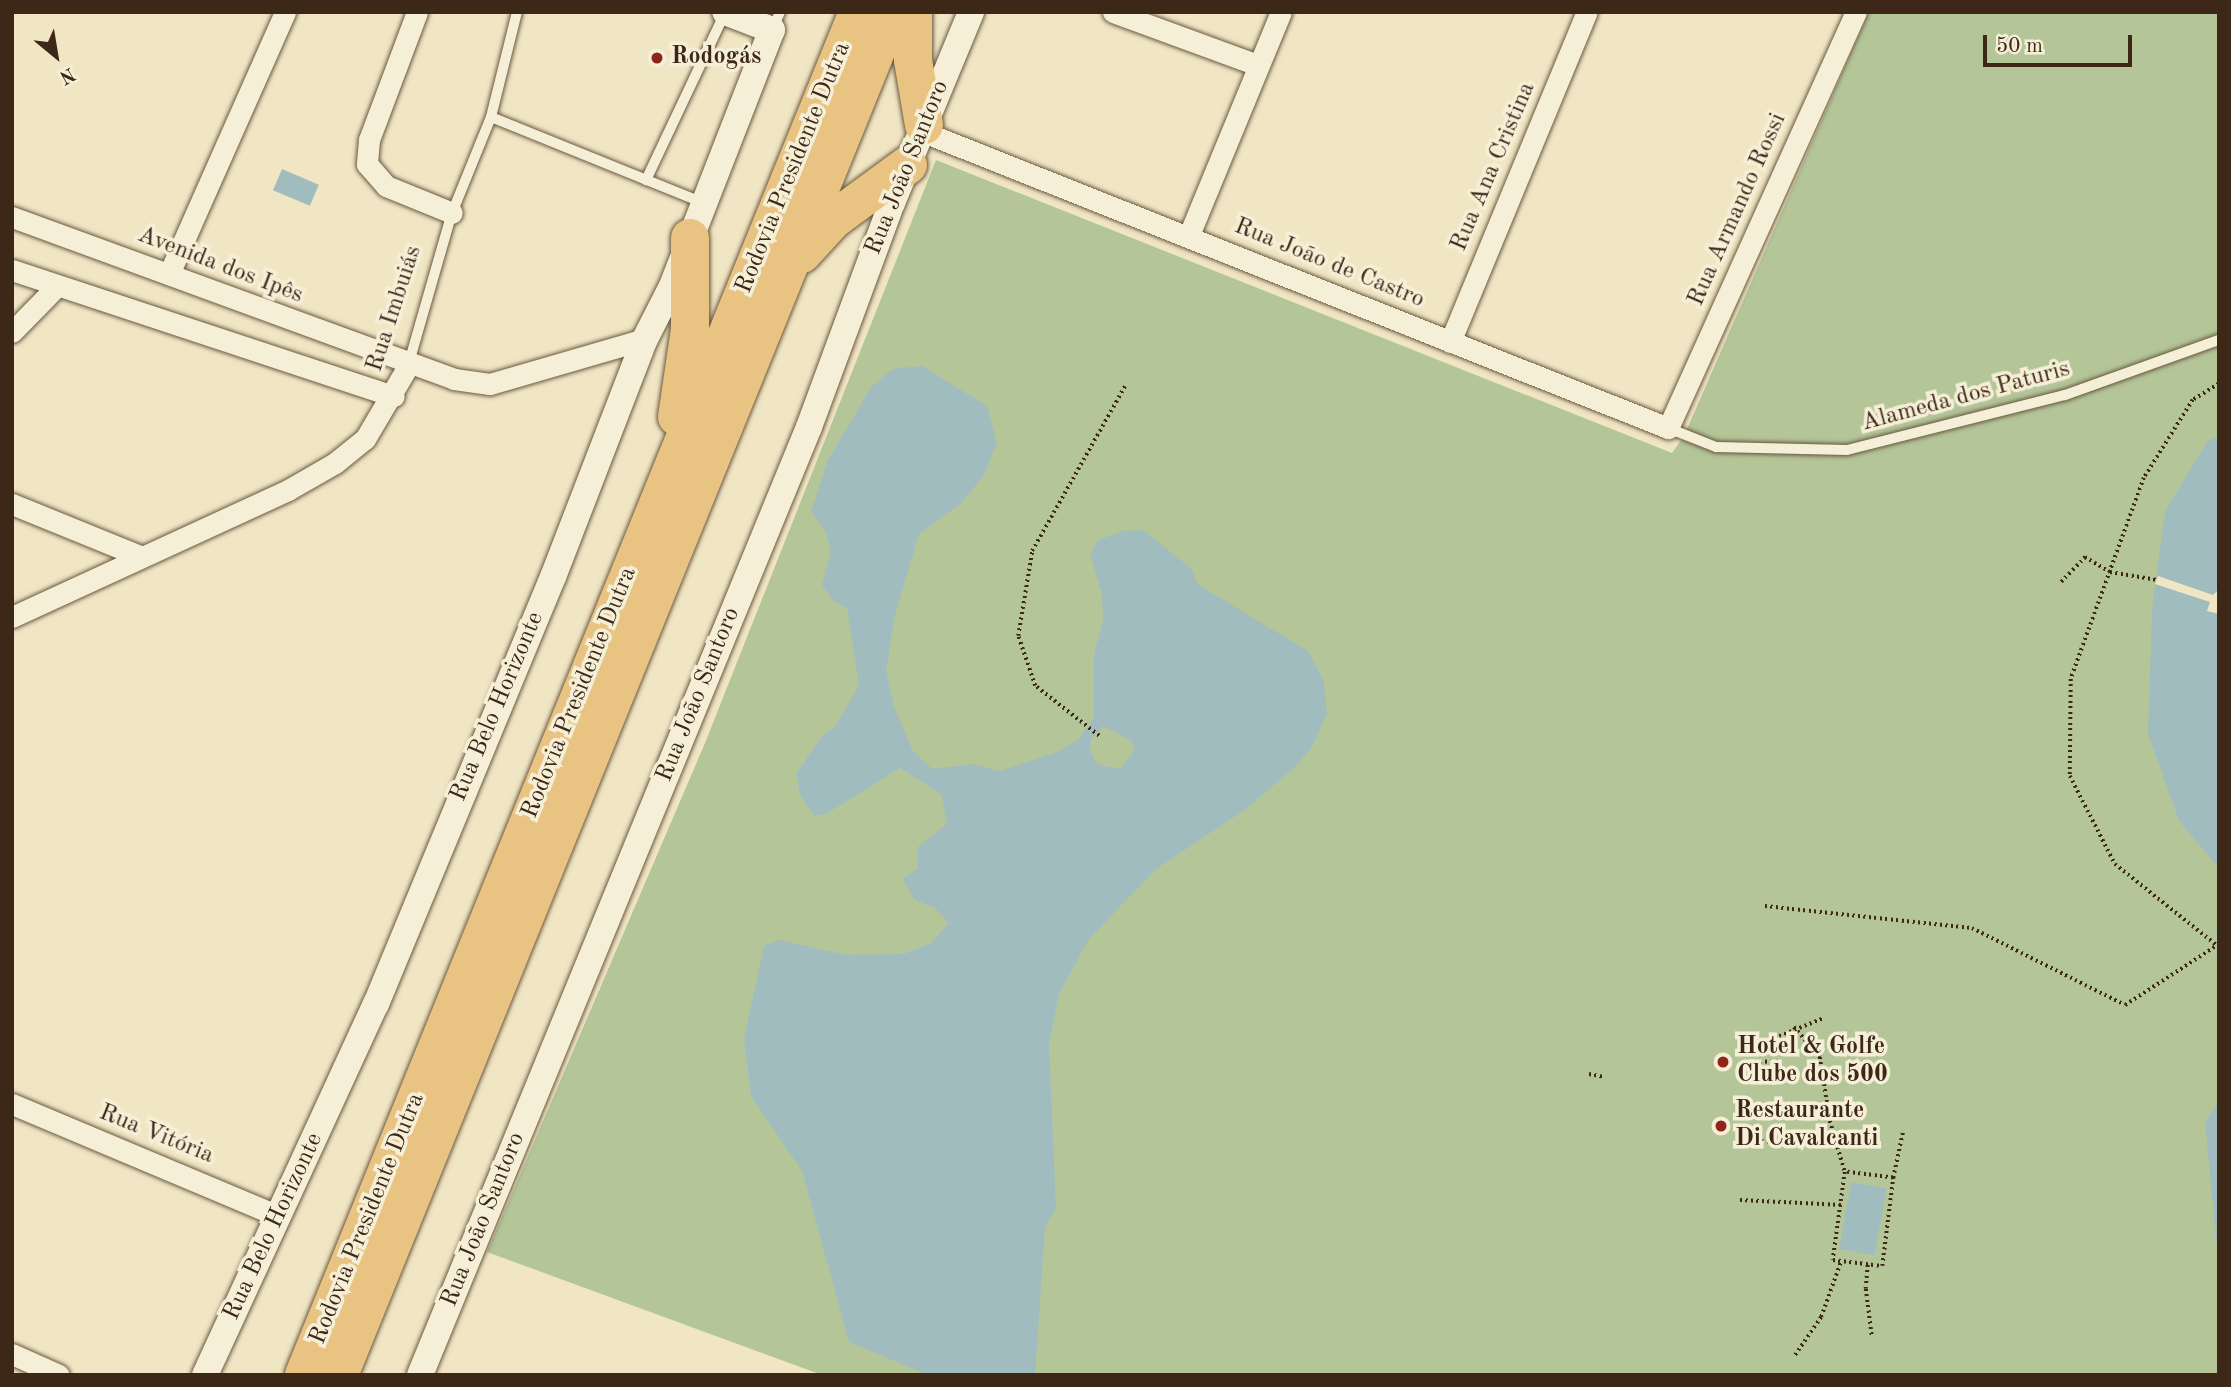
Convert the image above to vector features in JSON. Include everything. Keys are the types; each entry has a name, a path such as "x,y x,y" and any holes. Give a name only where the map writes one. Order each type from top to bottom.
{"highway":[{"name":"Rodovia Presidente Dutra","path":"304,1375 858,12"},
{"name":"Rodovia Presidente Dutra","path":"339,1375 892,12"},
{"path":"786,271 833,220 918,140 913,12"},
{"path":"670,472 690,328 690,238"}],"street":[{"path":"169,274 285,12"},
{"path":"417,12 369,140 367,164 386,186 453,213"},
{"name":"Rua João Santoro","path":"420,1375 809,427 918,140 971,12"},
{"path":"1113,12 1258,65"},
{"path":"1189,235 1281,12"},
{"name":"Rua Ana Cristina","path":"1450,342 1587,12"},
{"name":"Rua Armando Rossi","path":"1668,428 1856,12"},
{"path":"725,13 776,21"},
{"name":"Rua Belo Horizonte","path":"205,1375 376,1004 554,577 645,339 690,238 776,21"},
{"name":"Rua João de Castro","path":"918,140 1189,235 1668,428"},
{"name":"Avenida dos Ipês","path":"12,217 408,366 490,384 645,339"},
{"path":"12,270 394,396"},
{"path":"12,332 57,286"},
{"name":"Rua Imbuiás","path":"12,617 288,490 335,463 365,439 394,396 408,366"},
{"path":"12,504 140,556"},
{"name":"Rua Vitória","path":"12,1104 279,1216"},
{"path":"12,1354 59,1375"}],"lane":[{"name":"Rua Imbuiás","path":"408,366 453,213 491,117 517,12"},
{"path":"646,180 725,13"},
{"path":"491,117 704,203"},
{"name":"Alameda dos Paturis","path":"1716,447 1847,450 2065,395 2219,340"},
{"name":"Rua João de Castro","path":"1668,428 1716,447"}],"path":[{"path":"1765,906 1972,928 2125,1005 2218,947 2115,864 2070,776 2071,679 2144,478 2193,400 2219,384"},
{"path":"1099,736 1035,686 1018,636 1032,551 1125,386"},
{"path":"2061,582 2085,557 2110,572 2157,580"},
{"path":"1779,1036 1794,1027 1824,1018"},
{"path":"1794,1027 1820,1057 1830,1121 1845,1172 1833,1260 1882,1266 1902,1131"},
{"path":"1754,1062 1777,1061"},
{"path":"1589,1074 1604,1077"},
{"path":"1745,1140 1773,1142"},
{"path":"1845,1172 1893,1178"},
{"path":"1740,1200 1841,1205"},
{"path":"1795,1355 1821,1317 1841,1261"},
{"path":"1868,1265 1866,1289 1872,1336"}],"green space":[{"path":"1869,12 2219,12 2219,1375 822,1375 487,1252 705,743 936,160 1672,453 1684,436"}],"water":[{"path":"282,169 319,185 310,206 273,190"},
{"path":"922,366 987,406 997,443 983,477 959,505 919,534 895,615 886,670 894,707 913,751 932,769 972,764 999,771 1055,753 1078,740 1094,718 1094,654 1103,620 1102,593 1090,555 1098,540 1123,531 1143,530 1192,569 1197,584 1308,651 1324,681 1327,713 1312,747 1293,769 1243,811 1156,869 1089,939 1059,994 1049,1044 1056,1207 1045,1228 1035,1375 928,1375 849,1342 802,1171 751,1096 744,1039 764,946 778,940 847,955 904,954 931,943 949,923 935,908 915,900 902,879 918,868 917,848 947,823 941,794 900,768 826,814 814,816 800,795 796,774 821,737 835,727 859,685 847,608 833,601 822,585 831,551 825,531 811,511 828,460 871,387 893,369","holes":["1103,726 1132,741 1134,751 1119,769 1097,764 1090,751 1091,739"]},
{"path":"2219,435 2219,868 2179,821 2148,734 2152,609 2165,512 2207,442"},
{"path":"2219,1101 2219,1268 2205,1122"},
{"path":"1851,1182 1886,1188 1875,1255 1839,1249"}],"pier":[{"path":"2158,576 2213,595 2219,589 2219,614 2207,611 2210,602 2155,584"}],"place":[{"name":"Rodogás","path":"657,58"},
{"name":"Hotel & Golfe Clube dos 500","path":"1723,1062"},
{"name":"Restaurante Di Cavalcanti","path":"1721,1126"}]}
